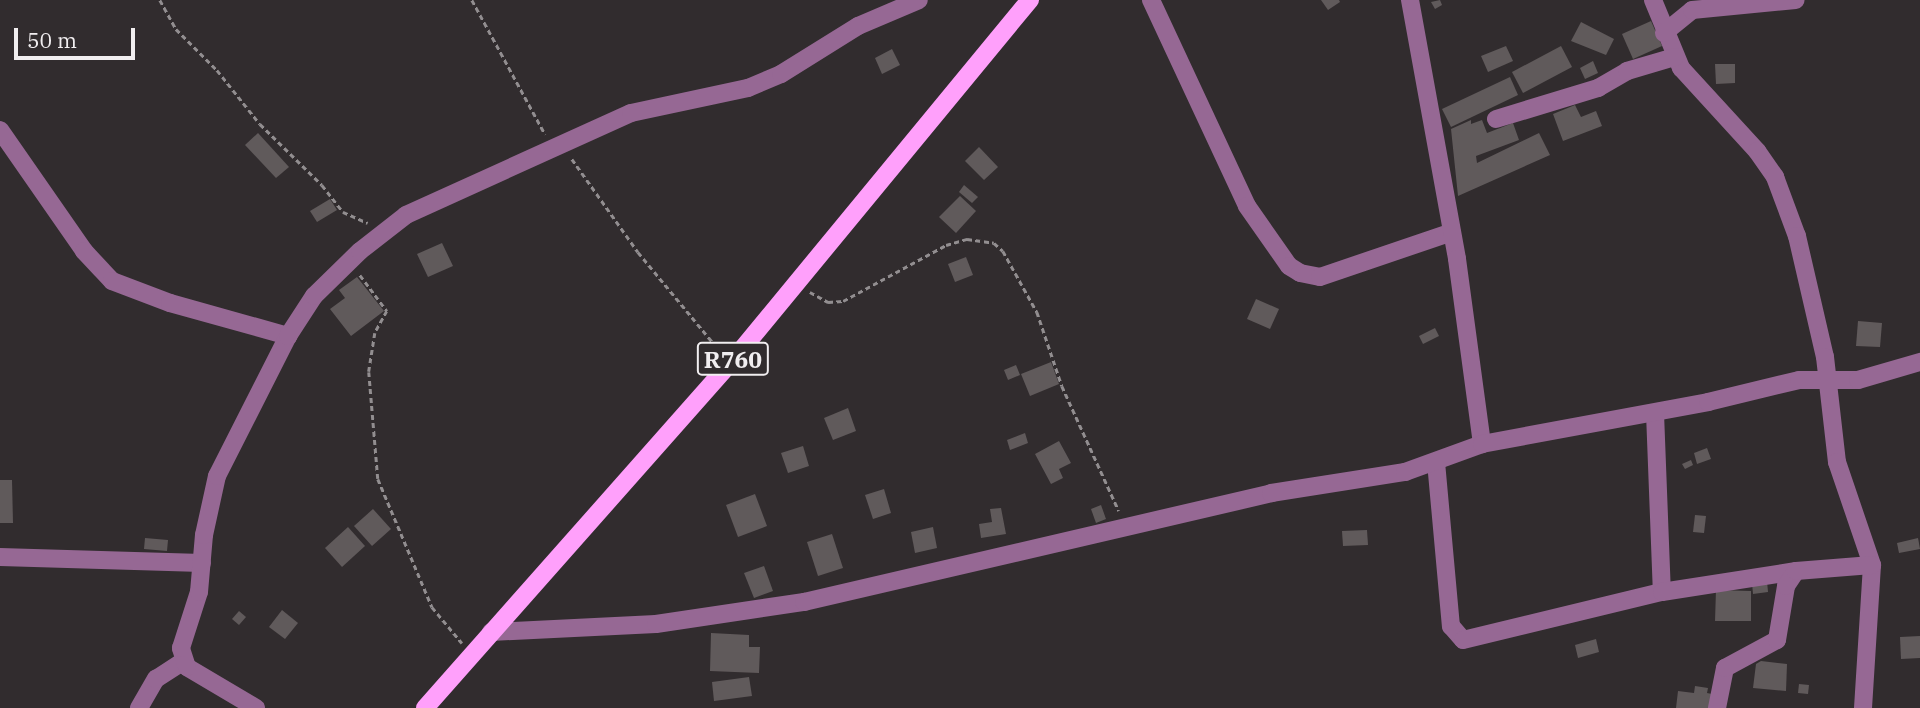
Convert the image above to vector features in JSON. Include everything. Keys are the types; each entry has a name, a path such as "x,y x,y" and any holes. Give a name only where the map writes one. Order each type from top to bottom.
{"main road":[{"name":"R760","path":"425,708 733,360 1030,0"}],"street":[{"path":"183,662 183,639 200,592 202,563 217,476 288,336 314,296 384,230 415,211 649,107 698,103 748,88 781,74 858,26 919,0"},
{"path":"1151,0 1247,206 1289,266 1300,273 1320,277 1452,232"},
{"path":"1410,0 1452,232 1482,444"},
{"path":"1653,0 1675,57 1774,177 1797,236 1829,382 1837,463 1872,565 1863,708"},
{"path":"1664,33 1692,10 1796,0"},
{"path":"1496,119 1598,88 1627,71 1675,57"},
{"path":"0,130 84,251 113,281 170,303 288,336"},
{"path":"491,632 656,624 772,608 1271,493 1378,478 1436,462 1482,444 1656,413 1799,380 1858,380 1920,362"},
{"path":"1656,413 1662,593"},
{"path":"1436,462 1451,626 1458,638 1480,639 1662,593 1796,571 1872,565"},
{"path":"0,556 202,563"},
{"path":"1717,708 1726,668 1777,640 1786,586 1796,571"},
{"path":"139,708 156,680 183,662"},
{"path":"183,662 256,708"}],"path":[{"path":"160,0 184,38 343,212 384,230"},
{"path":"472,0 558,147 682,310 714,348 733,360"},
{"path":"795,284 828,302 843,301 946,245 967,239 994,243 1003,251 1037,312 1062,386 1116,497 1122,528"},
{"path":"351,260 387,311 375,333 369,372 378,479 432,607 449,632 472,652"}],"building":[{"path":"1321,0 1339,0 1340,2 1328,10"},
{"path":"1440,0 1442,5 1435,9 1431,2"},
{"path":"1651,21 1662,46 1633,59 1622,34"},
{"path":"1581,22 1614,39 1606,55 1571,41"},
{"path":"1506,46 1513,61 1488,72 1481,56"},
{"path":"1561,46 1572,67 1523,93 1512,72"},
{"path":"892,49 900,65 882,74 875,58"},
{"path":"1593,61 1598,73 1585,79 1580,68"},
{"path":"1715,64 1735,64 1735,83 1716,84"},
{"path":"1510,77 1518,95 1451,127 1442,109"},
{"path":"1575,105 1581,117 1596,111 1602,126 1563,141 1553,114"},
{"path":"1471,120 1471,124 1482,120 1487,133 1513,123 1519,140 1476,156 1477,163 1539,133 1550,155 1458,196 1451,129"},
{"path":"258,133 289,167 276,178 245,145"},
{"path":"979,147 998,167 984,180 965,161"},
{"path":"964,185 978,197 972,203 959,192"},
{"path":"960,196 976,211 956,233 939,217"},
{"path":"330,199 337,210 317,222 310,211"},
{"path":"442,243 453,266 428,277 417,254"},
{"path":"966,257 973,275 955,282 948,264"},
{"path":"357,277 384,311 351,336 330,309 345,298 339,290"},
{"path":"1256,299 1279,309 1270,329 1247,319"},
{"path":"1858,321 1882,323 1880,347 1856,346"},
{"path":"1435,328 1439,336 1423,344 1419,336"},
{"path":"1051,362 1059,384 1030,396 1021,374"},
{"path":"1016,365 1020,375 1008,380 1004,370"},
{"path":"848,408 856,431 833,440 824,418"},
{"path":"1025,433 1028,443 1010,450 1007,440"},
{"path":"1059,441 1071,463 1059,469 1063,478 1051,484 1035,454"},
{"path":"803,446 809,466 788,473 781,453"},
{"path":"1707,448 1711,459 1697,464 1694,453"},
{"path":"1691,460 1693,465 1685,469 1682,464"},
{"path":"0,480 12,480 13,523 0,523"},
{"path":"884,489 891,513 873,519 865,495"},
{"path":"755,494 767,526 738,537 726,505"},
{"path":"1101,505 1106,519 1096,523 1091,509"},
{"path":"1001,508 1006,534 981,538 979,524 992,522 990,509"},
{"path":"373,509 391,529 372,546 354,526"},
{"path":"1695,515 1706,516 1704,533 1693,532"},
{"path":"348,527 365,546 342,567 325,548"},
{"path":"933,527 937,548 915,553 911,532"},
{"path":"1367,530 1368,545 1343,546 1342,531"},
{"path":"832,534 843,568 818,576 807,542"},
{"path":"145,538 168,540 167,551 144,549"},
{"path":"1918,538 1920,549 1899,553 1897,543"},
{"path":"764,566 773,591 754,598 744,573"},
{"path":"1767,581 1768,592 1753,594 1752,583"},
{"path":"1716,590 1751,591 1751,621 1715,621"},
{"path":"282,610 298,623 285,639 269,627"},
{"path":"239,611 246,617 239,625 232,619"},
{"path":"711,633 749,635 749,647 760,647 759,673 710,671"},
{"path":"1920,636 1920,658 1901,659 1900,637"},
{"path":"1596,639 1599,652 1578,658 1575,645"},
{"path":"1761,661 1787,664 1786,691 1753,688 1756,664"},
{"path":"749,677 752,696 714,701 712,682"},
{"path":"1799,684 1809,685 1808,694 1798,693"},
{"path":"1695,686 1708,688 1707,693 1712,694 1710,708 1676,708 1678,691 1694,693"}]}
